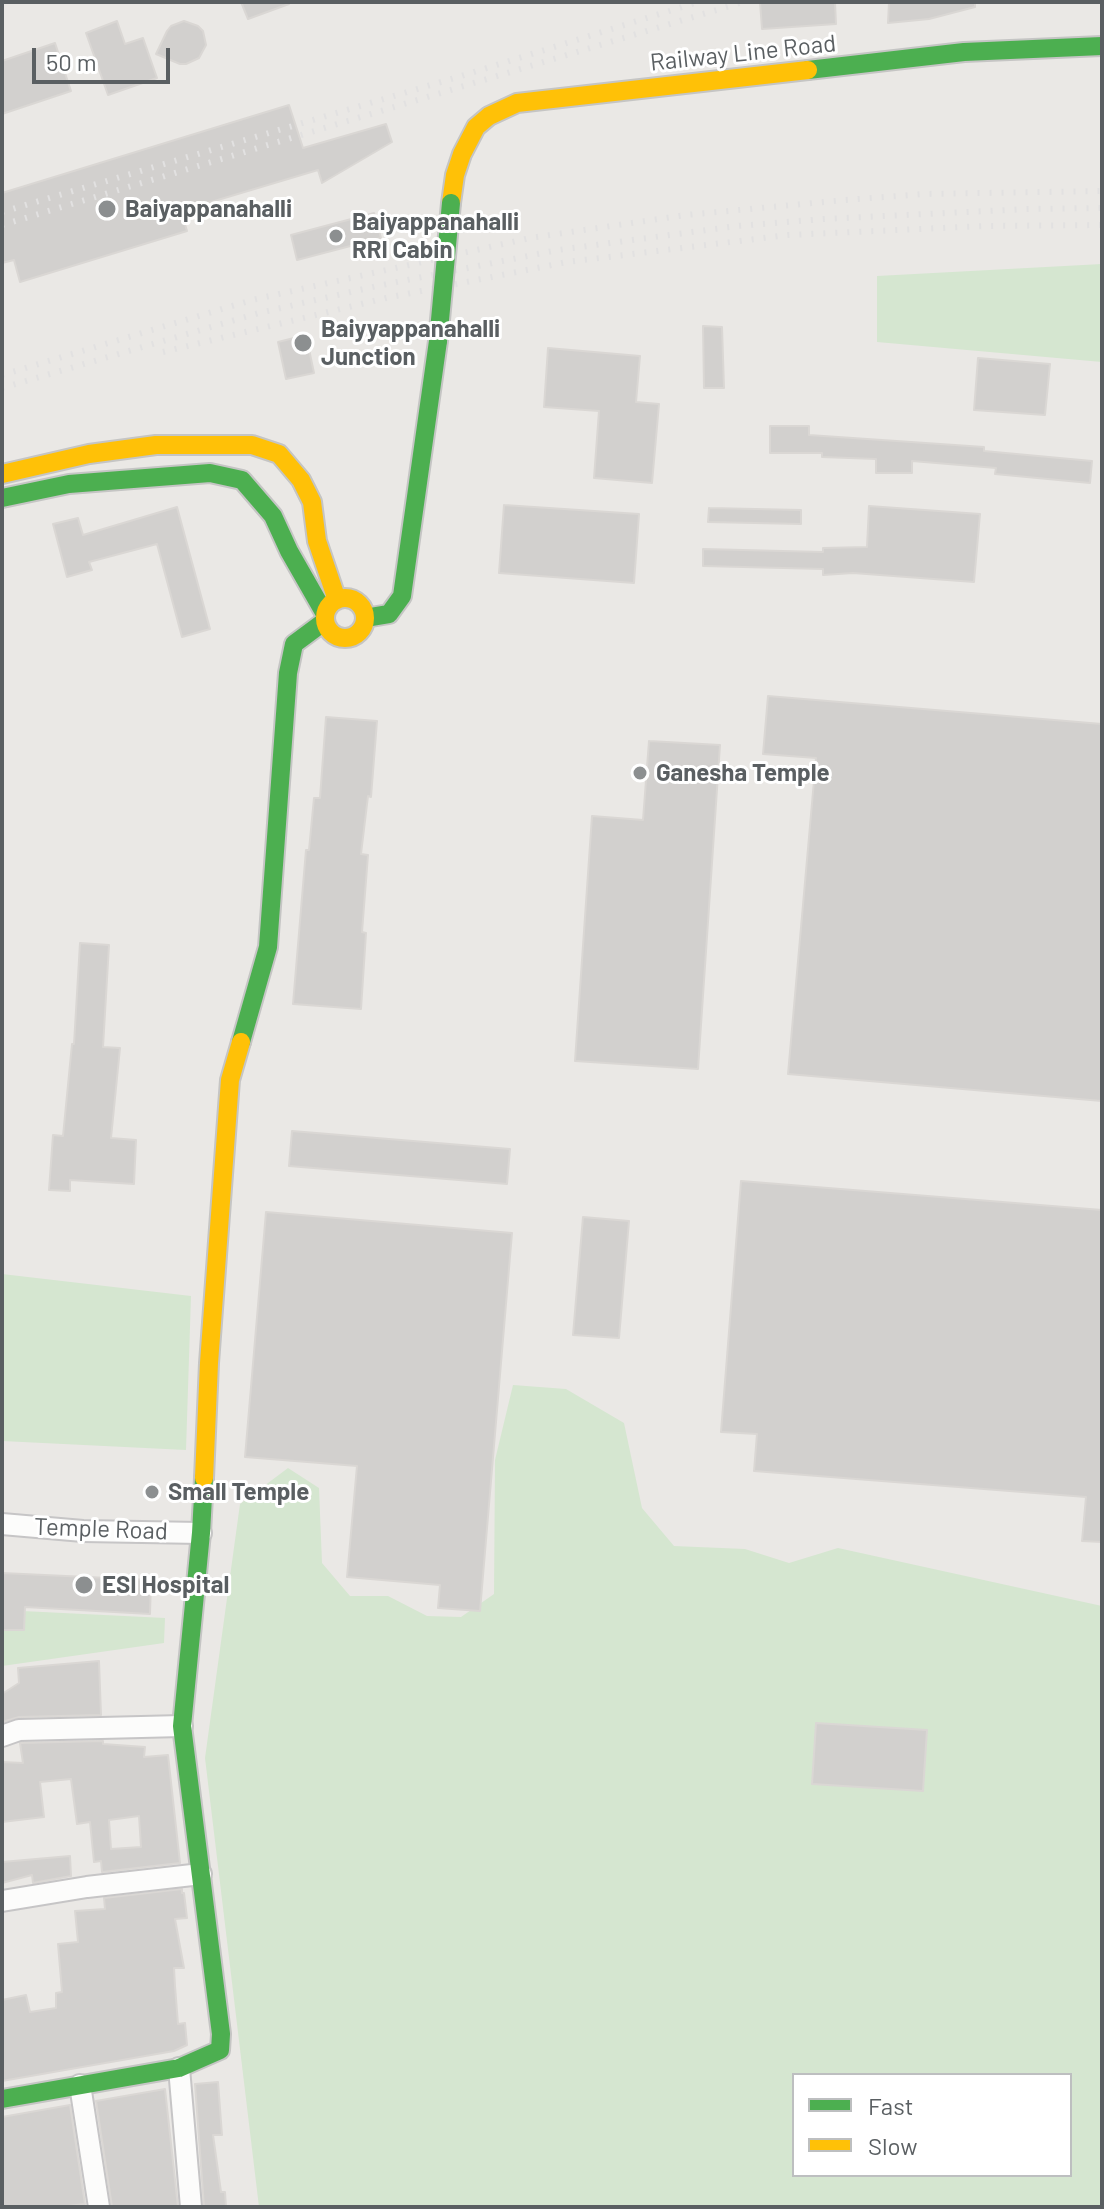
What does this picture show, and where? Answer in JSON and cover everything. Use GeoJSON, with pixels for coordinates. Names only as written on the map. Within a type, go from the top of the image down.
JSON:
{"type":"FeatureCollection","features":[{"type":"Feature","properties":{"kind":"main road"},"geometry":{"type":"LineString","coordinates":[[964,52],[1102,32]]}},
{"type":"Feature","properties":{"kind":"main road","name":"Railway Line Road"},"geometry":{"type":"LineString","coordinates":[[365,618],[389,614],[402,596],[438,341],[455,175],[476,127],[489,116],[517,103],[964,52],[1102,46]]}},
{"type":"Feature","properties":{"kind":"main road"},"geometry":{"type":"LineString","coordinates":[[2,474],[89,454],[156,445],[252,445],[279,454],[301,480],[312,502],[329,612],[336,636],[350,637],[361,630],[365,618],[356,601],[344,598],[329,612],[294,644],[288,673],[268,947],[230,1080],[209,1363],[201,1533],[182,1726],[221,2034],[220,2050],[179,2068],[2,2099]]}},
{"type":"Feature","properties":{"kind":"main road"},"geometry":{"type":"LineString","coordinates":[[2,498],[69,484],[210,473],[242,480],[273,516],[289,551],[329,612]]}},
{"type":"Feature","properties":{"kind":"street","name":"Temple Road"},"geometry":{"type":"LineString","coordinates":[[2,1524],[83,1531],[201,1533]]}},
{"type":"Feature","properties":{"kind":"street"},"geometry":{"type":"LineString","coordinates":[[2,1736],[19,1730],[182,1726]]}},
{"type":"Feature","properties":{"kind":"street"},"geometry":{"type":"LineString","coordinates":[[2,1901],[87,1887],[201,1874]]}},
{"type":"Feature","properties":{"kind":"street"},"geometry":{"type":"LineString","coordinates":[[179,2068],[191,2207]]}},
{"type":"Feature","properties":{"kind":"street"},"geometry":{"type":"LineString","coordinates":[[80,2085],[99,2207]]}},
{"type":"Feature","properties":{"kind":"green space"},"geometry":{"type":"Polygon","coordinates":[[[1102,264],[1102,362],[877,342],[877,276],[1102,264]]]}},
{"type":"Feature","properties":{"kind":"green space"},"geometry":{"type":"Polygon","coordinates":[[[2,1274],[191,1296],[186,1450],[2,1441],[2,1274]]]}},
{"type":"Feature","properties":{"kind":"green space"},"geometry":{"type":"Polygon","coordinates":[[[513,1385],[566,1389],[624,1423],[642,1508],[674,1546],[745,1549],[789,1563],[838,1548],[1102,1606],[1102,2207],[259,2207],[205,1758],[240,1504],[288,1468],[319,1488],[322,1563],[350,1596],[388,1596],[427,1616],[461,1617],[494,1594],[495,1460],[513,1385]]]}},
{"type":"Feature","properties":{"kind":"green space"},"geometry":{"type":"Polygon","coordinates":[[[2,1610],[165,1618],[164,1643],[2,1666],[2,1610]]]}},
{"type":"Feature","properties":{"kind":"building"},"geometry":{"type":"Polygon","coordinates":[[[241,2],[288,2],[289,4],[248,19],[241,2]]]}},
{"type":"Feature","properties":{"kind":"building"},"geometry":{"type":"Polygon","coordinates":[[[760,2],[835,2],[836,24],[762,29],[760,2]]]}},
{"type":"Feature","properties":{"kind":"building"},"geometry":{"type":"Polygon","coordinates":[[[889,2],[975,2],[975,7],[929,19],[888,23],[889,2]]]}},
{"type":"Feature","properties":{"kind":"building"},"geometry":{"type":"Polygon","coordinates":[[[117,21],[125,44],[143,38],[157,78],[108,95],[86,33],[117,21]]]}},
{"type":"Feature","properties":{"kind":"building"},"geometry":{"type":"Polygon","coordinates":[[[184,21],[203,31],[206,45],[199,58],[180,64],[156,54],[171,26],[184,21]]]}},
{"type":"Feature","properties":{"kind":"building"},"geometry":{"type":"Polygon","coordinates":[[[55,43],[71,91],[2,114],[2,61],[55,43]]]}},
{"type":"Feature","properties":{"kind":"building"},"geometry":{"type":"Polygon","coordinates":[[[289,105],[303,148],[386,124],[392,142],[322,183],[318,170],[181,211],[187,231],[20,282],[14,260],[2,263],[2,193],[289,105]]]}},
{"type":"Feature","properties":{"kind":"building","name":"Baiyappanahalli RRI Cabin"},"geometry":{"type":"Polygon","coordinates":[[[374,213],[381,238],[297,260],[291,235],[374,213]]]}},
{"type":"Feature","properties":{"kind":"building"},"geometry":{"type":"Polygon","coordinates":[[[703,326],[722,327],[724,388],[704,388],[703,326]]]}},
{"type":"Feature","properties":{"kind":"building"},"geometry":{"type":"Polygon","coordinates":[[[306,335],[314,373],[286,379],[278,342],[306,335]]]}},
{"type":"Feature","properties":{"kind":"building"},"geometry":{"type":"Polygon","coordinates":[[[548,348],[640,356],[636,402],[659,404],[652,483],[594,478],[599,411],[544,407],[548,348]]]}},
{"type":"Feature","properties":{"kind":"building"},"geometry":{"type":"Polygon","coordinates":[[[978,358],[1050,364],[1045,415],[974,410],[978,358]]]}},
{"type":"Feature","properties":{"kind":"building"},"geometry":{"type":"Polygon","coordinates":[[[770,426],[809,426],[809,435],[984,447],[984,451],[1092,461],[1090,483],[995,474],[996,468],[912,461],[912,473],[876,473],[876,459],[822,457],[822,453],[770,453],[770,426]]]}},
{"type":"Feature","properties":{"kind":"building"},"geometry":{"type":"Polygon","coordinates":[[[504,505],[639,514],[634,583],[499,573],[504,505]]]}},
{"type":"Feature","properties":{"kind":"building"},"geometry":{"type":"Polygon","coordinates":[[[869,506],[980,514],[974,582],[853,573],[823,575],[823,569],[703,566],[703,549],[823,552],[823,548],[867,547],[869,506]]]}},
{"type":"Feature","properties":{"kind":"building"},"geometry":{"type":"Polygon","coordinates":[[[177,507],[210,629],[182,637],[157,544],[89,562],[92,570],[67,577],[53,524],[78,518],[83,535],[177,507]]]}},
{"type":"Feature","properties":{"kind":"building"},"geometry":{"type":"Polygon","coordinates":[[[709,508],[801,510],[801,524],[708,522],[709,508]]]}},
{"type":"Feature","properties":{"kind":"building"},"geometry":{"type":"Polygon","coordinates":[[[768,696],[1102,724],[1102,1101],[788,1074],[816,758],[763,754],[768,696]]]}},
{"type":"Feature","properties":{"kind":"building"},"geometry":{"type":"Polygon","coordinates":[[[326,717],[377,721],[371,797],[368,796],[361,854],[368,855],[362,932],[366,933],[361,1009],[293,1004],[306,850],[309,850],[314,798],[320,798],[326,717]]]}},
{"type":"Feature","properties":{"kind":"building"},"geometry":{"type":"Polygon","coordinates":[[[649,741],[720,745],[698,1069],[575,1061],[592,816],[643,820],[649,741]]]}},
{"type":"Feature","properties":{"kind":"building"},"geometry":{"type":"Polygon","coordinates":[[[80,943],[109,945],[103,1047],[120,1048],[111,1138],[136,1140],[134,1184],[70,1180],[70,1191],[49,1190],[53,1135],[63,1136],[74,1044],[80,943]]]}},
{"type":"Feature","properties":{"kind":"building"},"geometry":{"type":"Polygon","coordinates":[[[292,1131],[510,1149],[507,1184],[289,1166],[292,1131]]]}},
{"type":"Feature","properties":{"kind":"building"},"geometry":{"type":"Polygon","coordinates":[[[741,1181],[1102,1210],[1102,1542],[1082,1541],[1086,1497],[754,1471],[757,1434],[721,1432],[741,1181]]]}},
{"type":"Feature","properties":{"kind":"building"},"geometry":{"type":"Polygon","coordinates":[[[266,1212],[512,1233],[480,1611],[438,1608],[440,1585],[347,1577],[357,1466],[245,1457],[266,1212]]]}},
{"type":"Feature","properties":{"kind":"building"},"geometry":{"type":"Polygon","coordinates":[[[583,1217],[629,1221],[619,1338],[573,1335],[583,1217]]]}},
{"type":"Feature","properties":{"kind":"building"},"geometry":{"type":"Polygon","coordinates":[[[2,1573],[151,1580],[150,1614],[25,1607],[24,1630],[2,1630],[2,1573]]]}},
{"type":"Feature","properties":{"kind":"building"},"geometry":{"type":"Polygon","coordinates":[[[99,1661],[101,1715],[19,1717],[2,1722],[2,1694],[19,1683],[18,1668],[99,1661]]]}},
{"type":"Feature","properties":{"kind":"building"},"geometry":{"type":"Polygon","coordinates":[[[816,1723],[927,1730],[923,1791],[812,1784],[816,1723]]]}},
{"type":"Feature","properties":{"kind":"building"},"geometry":{"type":"Polygon","coordinates":[[[103,1741],[103,1744],[145,1747],[144,1757],[168,1755],[180,1863],[102,1872],[101,1861],[94,1862],[90,1822],[77,1824],[71,1779],[40,1782],[44,1817],[2,1822],[2,1762],[23,1763],[20,1743],[103,1741]],[[139,1816],[109,1820],[111,1849],[141,1847],[139,1816]]]}},
{"type":"Feature","properties":{"kind":"building"},"geometry":{"type":"Polygon","coordinates":[[[70,1856],[71,1876],[33,1883],[32,1875],[2,1883],[2,1862],[70,1856]]]}},
{"type":"Feature","properties":{"kind":"building"},"geometry":{"type":"Polygon","coordinates":[[[182,1889],[187,1918],[175,1919],[184,1968],[174,1968],[178,2024],[185,2023],[187,2045],[174,2051],[2,2081],[2,2000],[26,1995],[30,2012],[56,2008],[56,1993],[62,1992],[58,1944],[78,1942],[75,1911],[105,1909],[104,1898],[182,1889]]]}},
{"type":"Feature","properties":{"kind":"building"},"geometry":{"type":"Polygon","coordinates":[[[218,2082],[222,2135],[213,2135],[226,2207],[204,2207],[195,2084],[218,2082]]]}},
{"type":"Feature","properties":{"kind":"building"},"geometry":{"type":"Polygon","coordinates":[[[165,2089],[178,2207],[112,2207],[96,2101],[165,2089]]]}},
{"type":"Feature","properties":{"kind":"building"},"geometry":{"type":"Polygon","coordinates":[[[70,2105],[85,2204],[2,2207],[2,2117],[70,2105]]]}},
{"type":"Feature","properties":{"kind":"railway"},"geometry":{"type":"LineString","coordinates":[[2,212],[458,77],[698,2]]}},
{"type":"Feature","properties":{"kind":"railway"},"geometry":{"type":"LineString","coordinates":[[2,225],[743,2]]}},
{"type":"Feature","properties":{"kind":"railway"},"geometry":{"type":"LineString","coordinates":[[2,375],[252,300],[530,238],[686,215],[845,200],[924,194],[1102,191]]}},
{"type":"Feature","properties":{"kind":"railway"},"geometry":{"type":"LineString","coordinates":[[2,388],[259,313],[558,250],[737,226],[824,219],[1102,208]]}},
{"type":"Feature","properties":{"kind":"railway"},"geometry":{"type":"LineString","coordinates":[[163,352],[386,298],[567,262],[788,235],[985,226],[1102,225]]}},
{"type":"Feature","properties":{"kind":"traffic: fast"},"geometry":{"type":"LineString","coordinates":[[808,70],[964,52],[1102,46]]}},
{"type":"Feature","properties":{"kind":"traffic: fast"},"geometry":{"type":"LineString","coordinates":[[438,341],[451,203]]}},
{"type":"Feature","properties":{"kind":"traffic: fast"},"geometry":{"type":"LineString","coordinates":[[365,618],[389,614],[402,596],[438,341]]}},
{"type":"Feature","properties":{"kind":"traffic: fast"},"geometry":{"type":"LineString","coordinates":[[2,498],[69,484],[210,473],[242,480],[273,516],[325,614]]}},
{"type":"Feature","properties":{"kind":"traffic: fast"},"geometry":{"type":"LineString","coordinates":[[241,1042],[268,947],[288,673],[294,644],[325,621]]}},
{"type":"Feature","properties":{"kind":"traffic: fast"},"geometry":{"type":"LineString","coordinates":[[2,2099],[179,2068],[220,2050],[221,2034],[182,1726],[204,1478]]}},
{"type":"Feature","properties":{"kind":"traffic: slow"},"geometry":{"type":"LineString","coordinates":[[451,203],[455,175],[476,127],[489,116],[517,103],[808,70]]}},
{"type":"Feature","properties":{"kind":"traffic: slow"},"geometry":{"type":"LineString","coordinates":[[2,474],[89,454],[156,445],[252,445],[279,454],[301,480],[312,502],[317,541],[337,600]]}},
{"type":"Feature","properties":{"kind":"traffic: slow"},"geometry":{"type":"LineString","coordinates":[[345,598],[359,604],[365,618],[359,632],[345,638],[331,632],[325,618],[331,604],[345,598]]}},
{"type":"Feature","properties":{"kind":"traffic: slow"},"geometry":{"type":"LineString","coordinates":[[204,1478],[209,1363],[230,1080],[241,1042]]}},
{"type":"Feature","properties":{"kind":"place","name":"Baiyappanahalli"},"geometry":{"type":"Point","coordinates":[107,209]}},
{"type":"Feature","properties":{"kind":"place","name":"Baiyappanahalli RRI Cabin"},"geometry":{"type":"Point","coordinates":[336,236]}},
{"type":"Feature","properties":{"kind":"place","name":"Baiyyappanahalli Junction"},"geometry":{"type":"Point","coordinates":[303,343]}},
{"type":"Feature","properties":{"kind":"place","name":"Ganesha Temple"},"geometry":{"type":"Point","coordinates":[640,773]}},
{"type":"Feature","properties":{"kind":"place","name":"Small Temple"},"geometry":{"type":"Point","coordinates":[152,1492]}},
{"type":"Feature","properties":{"kind":"place","name":"ESI Hospital"},"geometry":{"type":"Point","coordinates":[84,1585]}}]}
